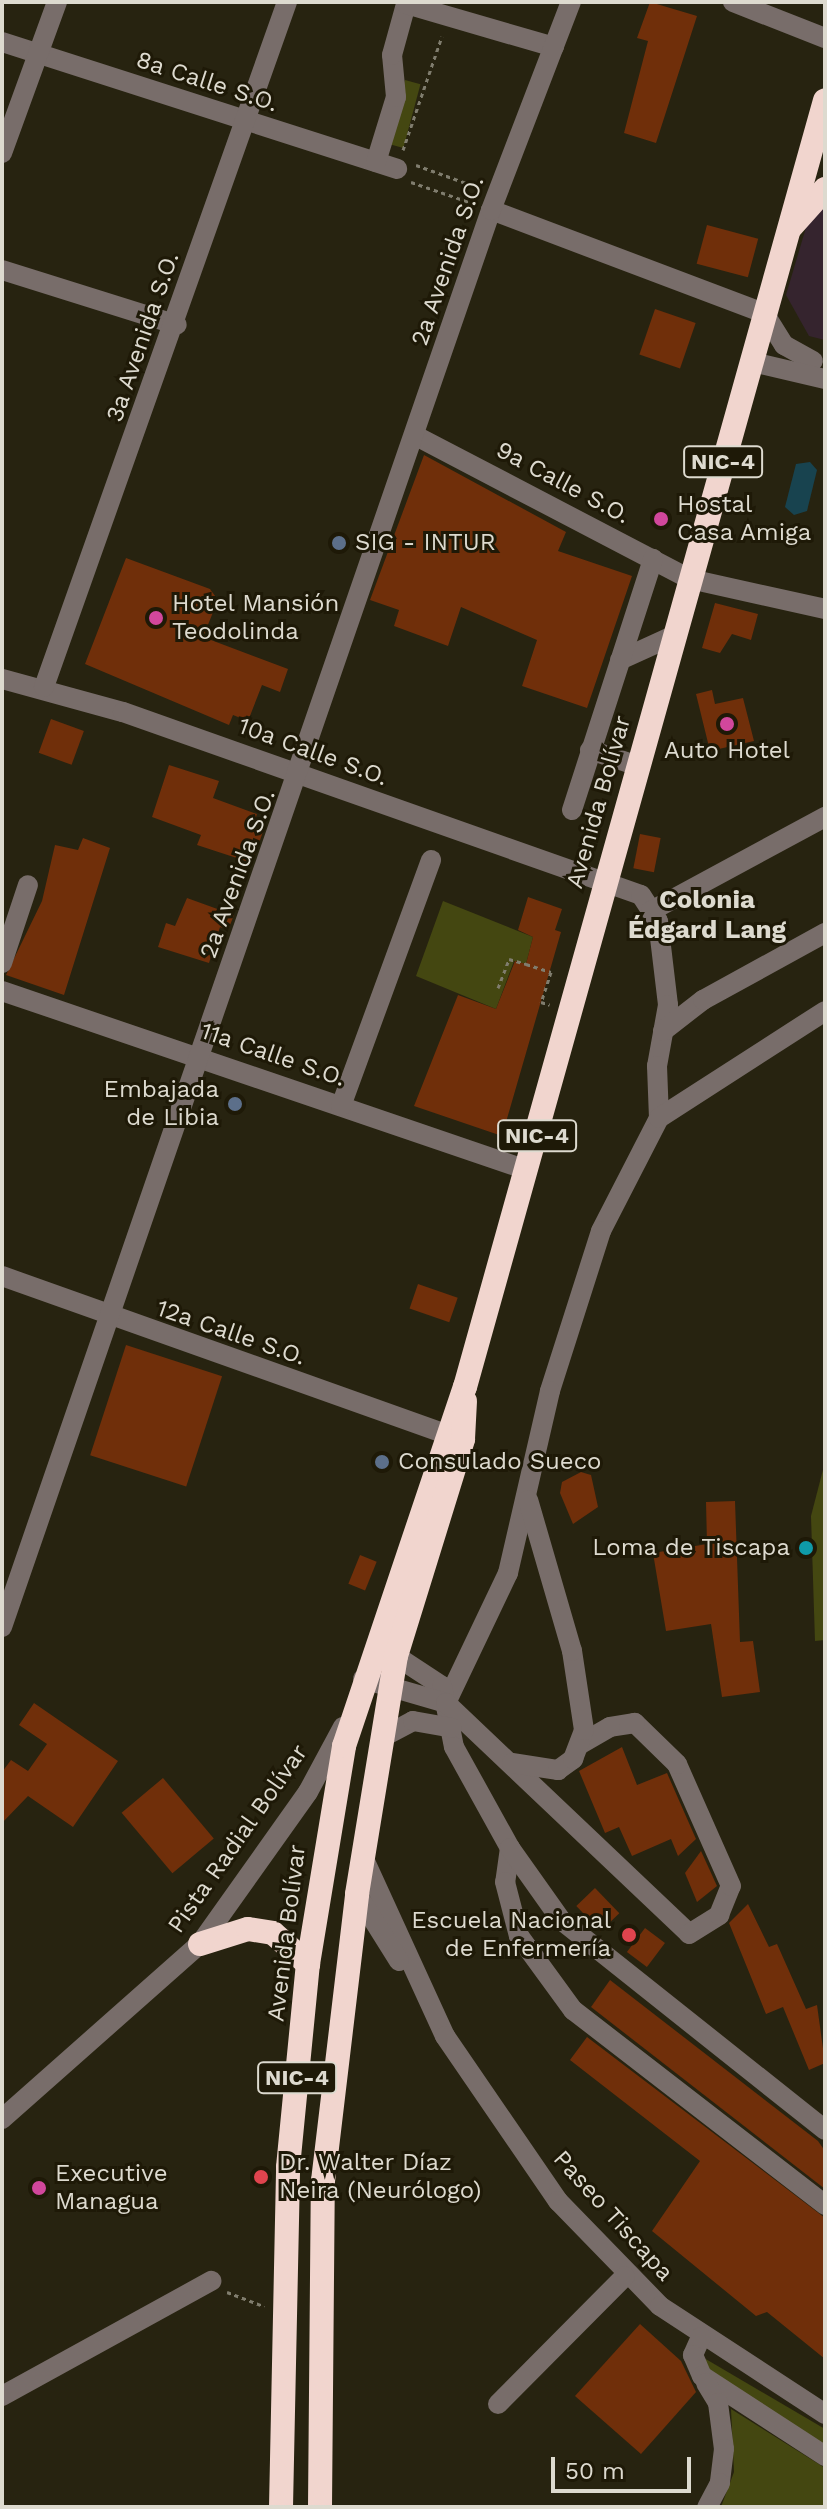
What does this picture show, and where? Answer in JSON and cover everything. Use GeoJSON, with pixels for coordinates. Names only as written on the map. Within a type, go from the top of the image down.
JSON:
{"type":"FeatureCollection","features":[{"type":"Feature","properties":{"kind":"highway","name":"Avenida Bolívar"},"geometry":{"type":"LineString","coordinates":[[281,2495],[283,2309],[308,1964],[359,1690],[445,1434],[465,1387],[825,100]]}},
{"type":"Feature","properties":{"kind":"highway","name":"Avenida Bolívar"},"geometry":{"type":"LineString","coordinates":[[787,232],[825,189]]}},
{"type":"Feature","properties":{"kind":"highway","name":"Avenida Bolívar"},"geometry":{"type":"LineString","coordinates":[[323,2500],[323,2181],[357,1894],[396,1656],[463,1439],[465,1387]]}},
{"type":"Feature","properties":{"kind":"highway"},"geometry":{"type":"LineString","coordinates":[[445,1434],[454,1444],[445,1499]]}},
{"type":"Feature","properties":{"kind":"highway"},"geometry":{"type":"LineString","coordinates":[[200,1944],[248,1929],[273,1933],[308,1964]]}},
{"type":"Feature","properties":{"kind":"highway"},"geometry":{"type":"LineString","coordinates":[[269,2507],[281,2495]]}},
{"type":"Feature","properties":{"kind":"street"},"geometry":{"type":"LineString","coordinates":[[2,153],[57,2]]}},
{"type":"Feature","properties":{"kind":"street","name":"3a Avenida S.O."},"geometry":{"type":"LineString","coordinates":[[44,687],[177,325],[287,2]]}},
{"type":"Feature","properties":{"kind":"street","name":"2a Avenida S.O."},"geometry":{"type":"LineString","coordinates":[[2,1627],[10,1576],[111,1320],[301,774],[491,210],[571,2]]}},
{"type":"Feature","properties":{"kind":"street"},"geometry":{"type":"LineString","coordinates":[[376,162],[396,97],[395,23],[406,4],[424,3],[554,47]]}},
{"type":"Feature","properties":{"kind":"street"},"geometry":{"type":"LineString","coordinates":[[737,3],[825,38]]}},
{"type":"Feature","properties":{"kind":"street","name":"8a Calle S.O."},"geometry":{"type":"LineString","coordinates":[[2,42],[397,169]]}},
{"type":"Feature","properties":{"kind":"street"},"geometry":{"type":"LineString","coordinates":[[491,210],[764,313],[784,345],[819,362]]}},
{"type":"Feature","properties":{"kind":"street"},"geometry":{"type":"LineString","coordinates":[[2,270],[177,325]]}},
{"type":"Feature","properties":{"kind":"street"},"geometry":{"type":"LineString","coordinates":[[754,354],[819,362]]}},
{"type":"Feature","properties":{"kind":"street"},"geometry":{"type":"LineString","coordinates":[[754,354],[825,379]]}},
{"type":"Feature","properties":{"kind":"street","name":"9a Calle S.O."},"geometry":{"type":"LineString","coordinates":[[416,436],[690,579],[825,609]]}},
{"type":"Feature","properties":{"kind":"street"},"geometry":{"type":"LineString","coordinates":[[572,810],[653,559]]}},
{"type":"Feature","properties":{"kind":"street"},"geometry":{"type":"LineString","coordinates":[[620,660],[675,635]]}},
{"type":"Feature","properties":{"kind":"street","name":"10a Calle S.O."},"geometry":{"type":"LineString","coordinates":[[2,679],[44,687],[641,895],[651,911]]}},
{"type":"Feature","properties":{"kind":"street"},"geometry":{"type":"LineString","coordinates":[[590,750],[638,766]]}},
{"type":"Feature","properties":{"kind":"street"},"geometry":{"type":"LineString","coordinates":[[446,1703],[508,1573],[550,1391],[601,1231],[659,1118],[663,1031],[668,1005],[651,911],[825,817]]}},
{"type":"Feature","properties":{"kind":"street"},"geometry":{"type":"LineString","coordinates":[[341,1106],[431,860]]}},
{"type":"Feature","properties":{"kind":"street"},"geometry":{"type":"LineString","coordinates":[[2,963],[28,885]]}},
{"type":"Feature","properties":{"kind":"street"},"geometry":{"type":"LineString","coordinates":[[663,1031],[703,1000],[825,933]]}},
{"type":"Feature","properties":{"kind":"street","name":"11a Calle S.O."},"geometry":{"type":"LineString","coordinates":[[2,991],[527,1170]]}},
{"type":"Feature","properties":{"kind":"street"},"geometry":{"type":"LineString","coordinates":[[659,1118],[825,1011]]}},
{"type":"Feature","properties":{"kind":"street","name":"12a Calle S.O."},"geometry":{"type":"LineString","coordinates":[[2,1276],[111,1320],[445,1434]]}},
{"type":"Feature","properties":{"kind":"street"},"geometry":{"type":"LineString","coordinates":[[527,1497],[572,1651],[581,1744]]}},
{"type":"Feature","properties":{"kind":"street"},"geometry":{"type":"LineString","coordinates":[[396,1656],[429,1672],[446,1703],[451,1728],[470,1779],[510,1848],[561,1920],[825,2130]]}},
{"type":"Feature","properties":{"kind":"street"},"geometry":{"type":"LineString","coordinates":[[359,1690],[390,1690],[446,1703],[689,1934],[719,1915],[731,1886],[677,1764],[635,1723],[610,1727],[581,1744],[558,1770],[508,1761]]}},
{"type":"Feature","properties":{"kind":"street","name":"Pista Radial Bolívar"},"geometry":{"type":"LineString","coordinates":[[2,2119],[200,1944],[308,1792],[359,1690]]}},
{"type":"Feature","properties":{"kind":"street"},"geometry":{"type":"LineString","coordinates":[[381,1738],[413,1721],[451,1728]]}},
{"type":"Feature","properties":{"kind":"street"},"geometry":{"type":"LineString","coordinates":[[510,1848],[505,1882],[519,1936],[573,2010],[825,2205]]}},
{"type":"Feature","properties":{"kind":"street","name":"Paseo Tiscapa"},"geometry":{"type":"LineString","coordinates":[[363,1857],[445,2036]]}},
{"type":"Feature","properties":{"kind":"street","name":"Paseo Tiscapa"},"geometry":{"type":"LineString","coordinates":[[357,1894],[511,2138],[625,2276],[701,2337],[825,2414]]}},
{"type":"Feature","properties":{"kind":"street"},"geometry":{"type":"LineString","coordinates":[[498,2404],[625,2276]]}},
{"type":"Feature","properties":{"kind":"street"},"geometry":{"type":"LineString","coordinates":[[2,2396],[211,2281]]}},
{"type":"Feature","properties":{"kind":"street"},"geometry":{"type":"LineString","coordinates":[[701,2337],[693,2355],[718,2403],[724,2449],[720,2483],[707,2507]]}},
{"type":"Feature","properties":{"kind":"street"},"geometry":{"type":"LineString","coordinates":[[702,2376],[825,2456]]}},
{"type":"Feature","properties":{"kind":"path"},"geometry":{"type":"LineString","coordinates":[[397,169],[449,12]]}},
{"type":"Feature","properties":{"kind":"path"},"geometry":{"type":"LineString","coordinates":[[397,169],[416,165],[478,185],[491,210]]}},
{"type":"Feature","properties":{"kind":"path"},"geometry":{"type":"LineString","coordinates":[[397,169],[407,181],[491,210]]}},
{"type":"Feature","properties":{"kind":"path"},"geometry":{"type":"LineString","coordinates":[[498,988],[509,959],[551,972],[541,1002],[550,1005]]}},
{"type":"Feature","properties":{"kind":"path"},"geometry":{"type":"LineString","coordinates":[[211,2281],[239,2302],[283,2309]]}},
{"type":"Feature","properties":{"kind":"shaded area"},"geometry":{"type":"Polygon","coordinates":[[[405,80],[420,84],[403,148],[388,144],[405,80]]]}},
{"type":"Feature","properties":{"kind":"shaded area"},"geometry":{"type":"Polygon","coordinates":[[[825,200],[825,340],[809,336],[786,295],[810,214],[825,200]]]}},
{"type":"Feature","properties":{"kind":"shaded area"},"geometry":{"type":"Polygon","coordinates":[[[443,901],[533,937],[526,964],[514,961],[496,1009],[416,976],[443,901]]]}},
{"type":"Feature","properties":{"kind":"shaded area"},"geometry":{"type":"Polygon","coordinates":[[[825,1462],[825,1640],[815,1641],[811,1516],[825,1462]]]}},
{"type":"Feature","properties":{"kind":"shaded area"},"geometry":{"type":"Polygon","coordinates":[[[704,2358],[825,2429],[825,2446],[707,2369],[704,2358]]]}},
{"type":"Feature","properties":{"kind":"shaded area"},"geometry":{"type":"Polygon","coordinates":[[[731,2409],[825,2468],[825,2507],[721,2507],[734,2472],[731,2409]]]}},
{"type":"Feature","properties":{"kind":"water"},"geometry":{"type":"Polygon","coordinates":[[[810,462],[817,470],[807,511],[794,515],[785,507],[796,464],[810,462]]]}},
{"type":"Feature","properties":{"kind":"building"},"geometry":{"type":"Polygon","coordinates":[[[650,2],[697,16],[656,143],[624,133],[648,41],[637,38],[650,2]]]}},
{"type":"Feature","properties":{"kind":"building"},"geometry":{"type":"Polygon","coordinates":[[[707,225],[758,239],[748,277],[697,264],[707,225]]]}},
{"type":"Feature","properties":{"kind":"building"},"geometry":{"type":"Polygon","coordinates":[[[655,309],[696,323],[680,368],[639,354],[655,309]]]}},
{"type":"Feature","properties":{"kind":"building"},"geometry":{"type":"Polygon","coordinates":[[[424,455],[566,532],[558,551],[632,576],[587,708],[522,686],[537,640],[461,607],[448,646],[394,626],[399,610],[370,600],[424,455]]]}},
{"type":"Feature","properties":{"kind":"building","name":"Hotel Mansión Teodolinda"},"geometry":{"type":"Polygon","coordinates":[[[126,558],[210,589],[218,600],[203,637],[288,669],[280,692],[262,685],[248,721],[233,715],[229,725],[85,664],[126,558]]]}},
{"type":"Feature","properties":{"kind":"building"},"geometry":{"type":"Polygon","coordinates":[[[715,603],[758,614],[751,640],[732,634],[720,653],[702,648],[715,603]]]}},
{"type":"Feature","properties":{"kind":"building","name":"Auto Hotel"},"geometry":{"type":"Polygon","coordinates":[[[712,690],[715,704],[743,698],[754,741],[710,751],[696,694],[712,690]]]}},
{"type":"Feature","properties":{"kind":"building"},"geometry":{"type":"Polygon","coordinates":[[[51,719],[84,731],[72,765],[39,753],[51,719]]]}},
{"type":"Feature","properties":{"kind":"building"},"geometry":{"type":"Polygon","coordinates":[[[169,765],[219,781],[213,798],[257,814],[254,823],[265,826],[252,863],[197,845],[201,835],[152,817],[169,765]]]}},
{"type":"Feature","properties":{"kind":"building"},"geometry":{"type":"Polygon","coordinates":[[[640,834],[661,838],[654,872],[633,868],[640,834]]]}},
{"type":"Feature","properties":{"kind":"building"},"geometry":{"type":"Polygon","coordinates":[[[83,838],[110,848],[64,995],[6,975],[42,901],[55,845],[78,850],[83,838]]]}},
{"type":"Feature","properties":{"kind":"building"},"geometry":{"type":"Polygon","coordinates":[[[528,897],[562,909],[555,930],[561,932],[502,1136],[414,1106],[458,995],[496,1009],[515,961],[526,964],[533,937],[518,930],[528,897]]]}},
{"type":"Feature","properties":{"kind":"building"},"geometry":{"type":"Polygon","coordinates":[[[187,898],[234,915],[228,930],[220,927],[209,963],[158,947],[166,923],[175,926],[187,898]]]}},
{"type":"Feature","properties":{"kind":"building"},"geometry":{"type":"Polygon","coordinates":[[[418,1284],[458,1298],[449,1322],[410,1309],[418,1284]]]}},
{"type":"Feature","properties":{"kind":"building"},"geometry":{"type":"Polygon","coordinates":[[[126,1345],[222,1376],[186,1487],[90,1455],[126,1345]]]}},
{"type":"Feature","properties":{"kind":"building"},"geometry":{"type":"Polygon","coordinates":[[[581,1472],[591,1475],[598,1507],[573,1524],[560,1493],[562,1482],[581,1472]]]}},
{"type":"Feature","properties":{"kind":"building"},"geometry":{"type":"Polygon","coordinates":[[[735,1501],[740,1642],[753,1641],[760,1692],[722,1697],[711,1624],[666,1631],[653,1553],[707,1544],[706,1502],[735,1501]]]}},
{"type":"Feature","properties":{"kind":"building"},"geometry":{"type":"Polygon","coordinates":[[[360,1555],[377,1562],[365,1590],[348,1584],[360,1555]]]}},
{"type":"Feature","properties":{"kind":"building"},"geometry":{"type":"Polygon","coordinates":[[[34,1703],[118,1761],[73,1827],[28,1796],[2,1823],[2,1772],[11,1760],[28,1771],[47,1744],[19,1725],[34,1703]]]}},
{"type":"Feature","properties":{"kind":"building"},"geometry":{"type":"Polygon","coordinates":[[[622,1747],[637,1785],[667,1773],[696,1839],[678,1856],[671,1839],[632,1856],[619,1827],[605,1833],[579,1771],[622,1747]]]}},
{"type":"Feature","properties":{"kind":"building"},"geometry":{"type":"Polygon","coordinates":[[[163,1778],[214,1839],[172,1873],[122,1813],[163,1778]]]}},
{"type":"Feature","properties":{"kind":"building"},"geometry":{"type":"Polygon","coordinates":[[[701,1851],[717,1886],[697,1902],[685,1873],[701,1851]]]}},
{"type":"Feature","properties":{"kind":"building"},"geometry":{"type":"Polygon","coordinates":[[[595,1888],[619,1913],[601,1931],[576,1906],[595,1888]]]}},
{"type":"Feature","properties":{"kind":"building"},"geometry":{"type":"Polygon","coordinates":[[[748,1904],[769,1947],[777,1944],[806,2009],[817,2005],[825,2063],[809,2070],[783,2007],[766,2014],[729,1923],[748,1904]]]}},
{"type":"Feature","properties":{"kind":"building"},"geometry":{"type":"Polygon","coordinates":[[[645,1928],[665,1943],[647,1967],[627,1952],[645,1928]]]}},
{"type":"Feature","properties":{"kind":"building"},"geometry":{"type":"Polygon","coordinates":[[[610,1980],[818,2141],[825,2151],[825,2189],[591,2007],[610,1980]]]}},
{"type":"Feature","properties":{"kind":"building"},"geometry":{"type":"Polygon","coordinates":[[[587,2037],[825,2218],[825,2359],[767,2312],[756,2316],[652,2231],[700,2161],[570,2060],[587,2037]]]}},
{"type":"Feature","properties":{"kind":"building"},"geometry":{"type":"Polygon","coordinates":[[[640,2324],[681,2361],[696,2392],[641,2454],[575,2396],[640,2324]]]}},
{"type":"Feature","properties":{"kind":"place","name":"Hostal Casa Amiga"},"geometry":{"type":"Point","coordinates":[661,519]}},
{"type":"Feature","properties":{"kind":"place","name":"SIG - INTUR"},"geometry":{"type":"Point","coordinates":[339,543]}},
{"type":"Feature","properties":{"kind":"place","name":"Hotel Mansión Teodolinda"},"geometry":{"type":"Point","coordinates":[156,618]}},
{"type":"Feature","properties":{"kind":"place","name":"Auto Hotel"},"geometry":{"type":"Point","coordinates":[727,724]}},
{"type":"Feature","properties":{"kind":"place","name":"Embajada de Libia"},"geometry":{"type":"Point","coordinates":[235,1104]}},
{"type":"Feature","properties":{"kind":"place","name":"Consulado Sueco"},"geometry":{"type":"Point","coordinates":[382,1462]}},
{"type":"Feature","properties":{"kind":"place","name":"Loma de Tiscapa"},"geometry":{"type":"Point","coordinates":[806,1548]}},
{"type":"Feature","properties":{"kind":"place","name":"Escuela Nacional de Enfermería"},"geometry":{"type":"Point","coordinates":[629,1935]}},
{"type":"Feature","properties":{"kind":"place","name":"Dr. Walter Díaz Neira (Neurólogo)"},"geometry":{"type":"Point","coordinates":[261,2177]}},
{"type":"Feature","properties":{"kind":"place","name":"Executive Managua"},"geometry":{"type":"Point","coordinates":[39,2188]}},
{"type":"Feature","properties":{"kind":"district","name":"Colonia Édgard Lang"},"geometry":{"type":"Point","coordinates":[707,915]}}]}
